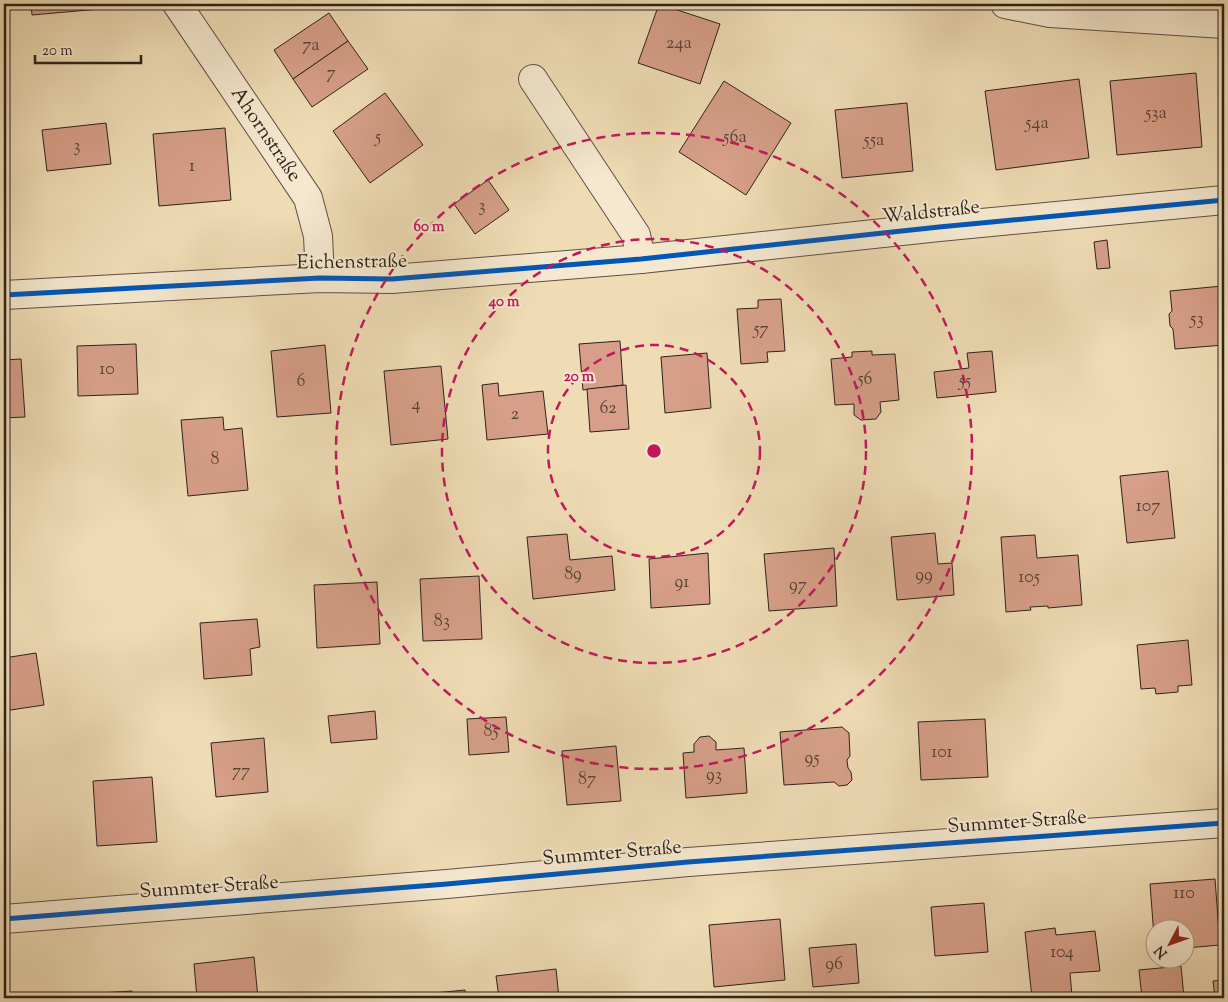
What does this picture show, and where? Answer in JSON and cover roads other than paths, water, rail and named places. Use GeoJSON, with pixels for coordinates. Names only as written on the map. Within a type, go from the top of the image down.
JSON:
{"type":"FeatureCollection","features":[{"type":"Feature","properties":{"kind":"street","name":"Ahornstraße"},"geometry":{"type":"LineString","coordinates":[[177,4],[308,198],[318,236],[320,278]]}},
{"type":"Feature","properties":{"kind":"street"},"geometry":{"type":"LineString","coordinates":[[1005,4],[1050,13],[1224,24]]}},
{"type":"Feature","properties":{"kind":"street"},"geometry":{"type":"LineString","coordinates":[[533,79],[636,234],[642,259]]}},
{"type":"Feature","properties":{"kind":"street","name":"Waldstraße"},"geometry":{"type":"LineString","coordinates":[[642,259],[939,227],[1224,200]]}},
{"type":"Feature","properties":{"kind":"street","name":"Eichenstraße"},"geometry":{"type":"LineString","coordinates":[[4,295],[320,278],[392,279],[642,259]]}},
{"type":"Feature","properties":{"kind":"street","name":"Summter Straße"},"geometry":{"type":"LineString","coordinates":[[4,919],[448,884],[688,862],[1224,822]]}}]}
